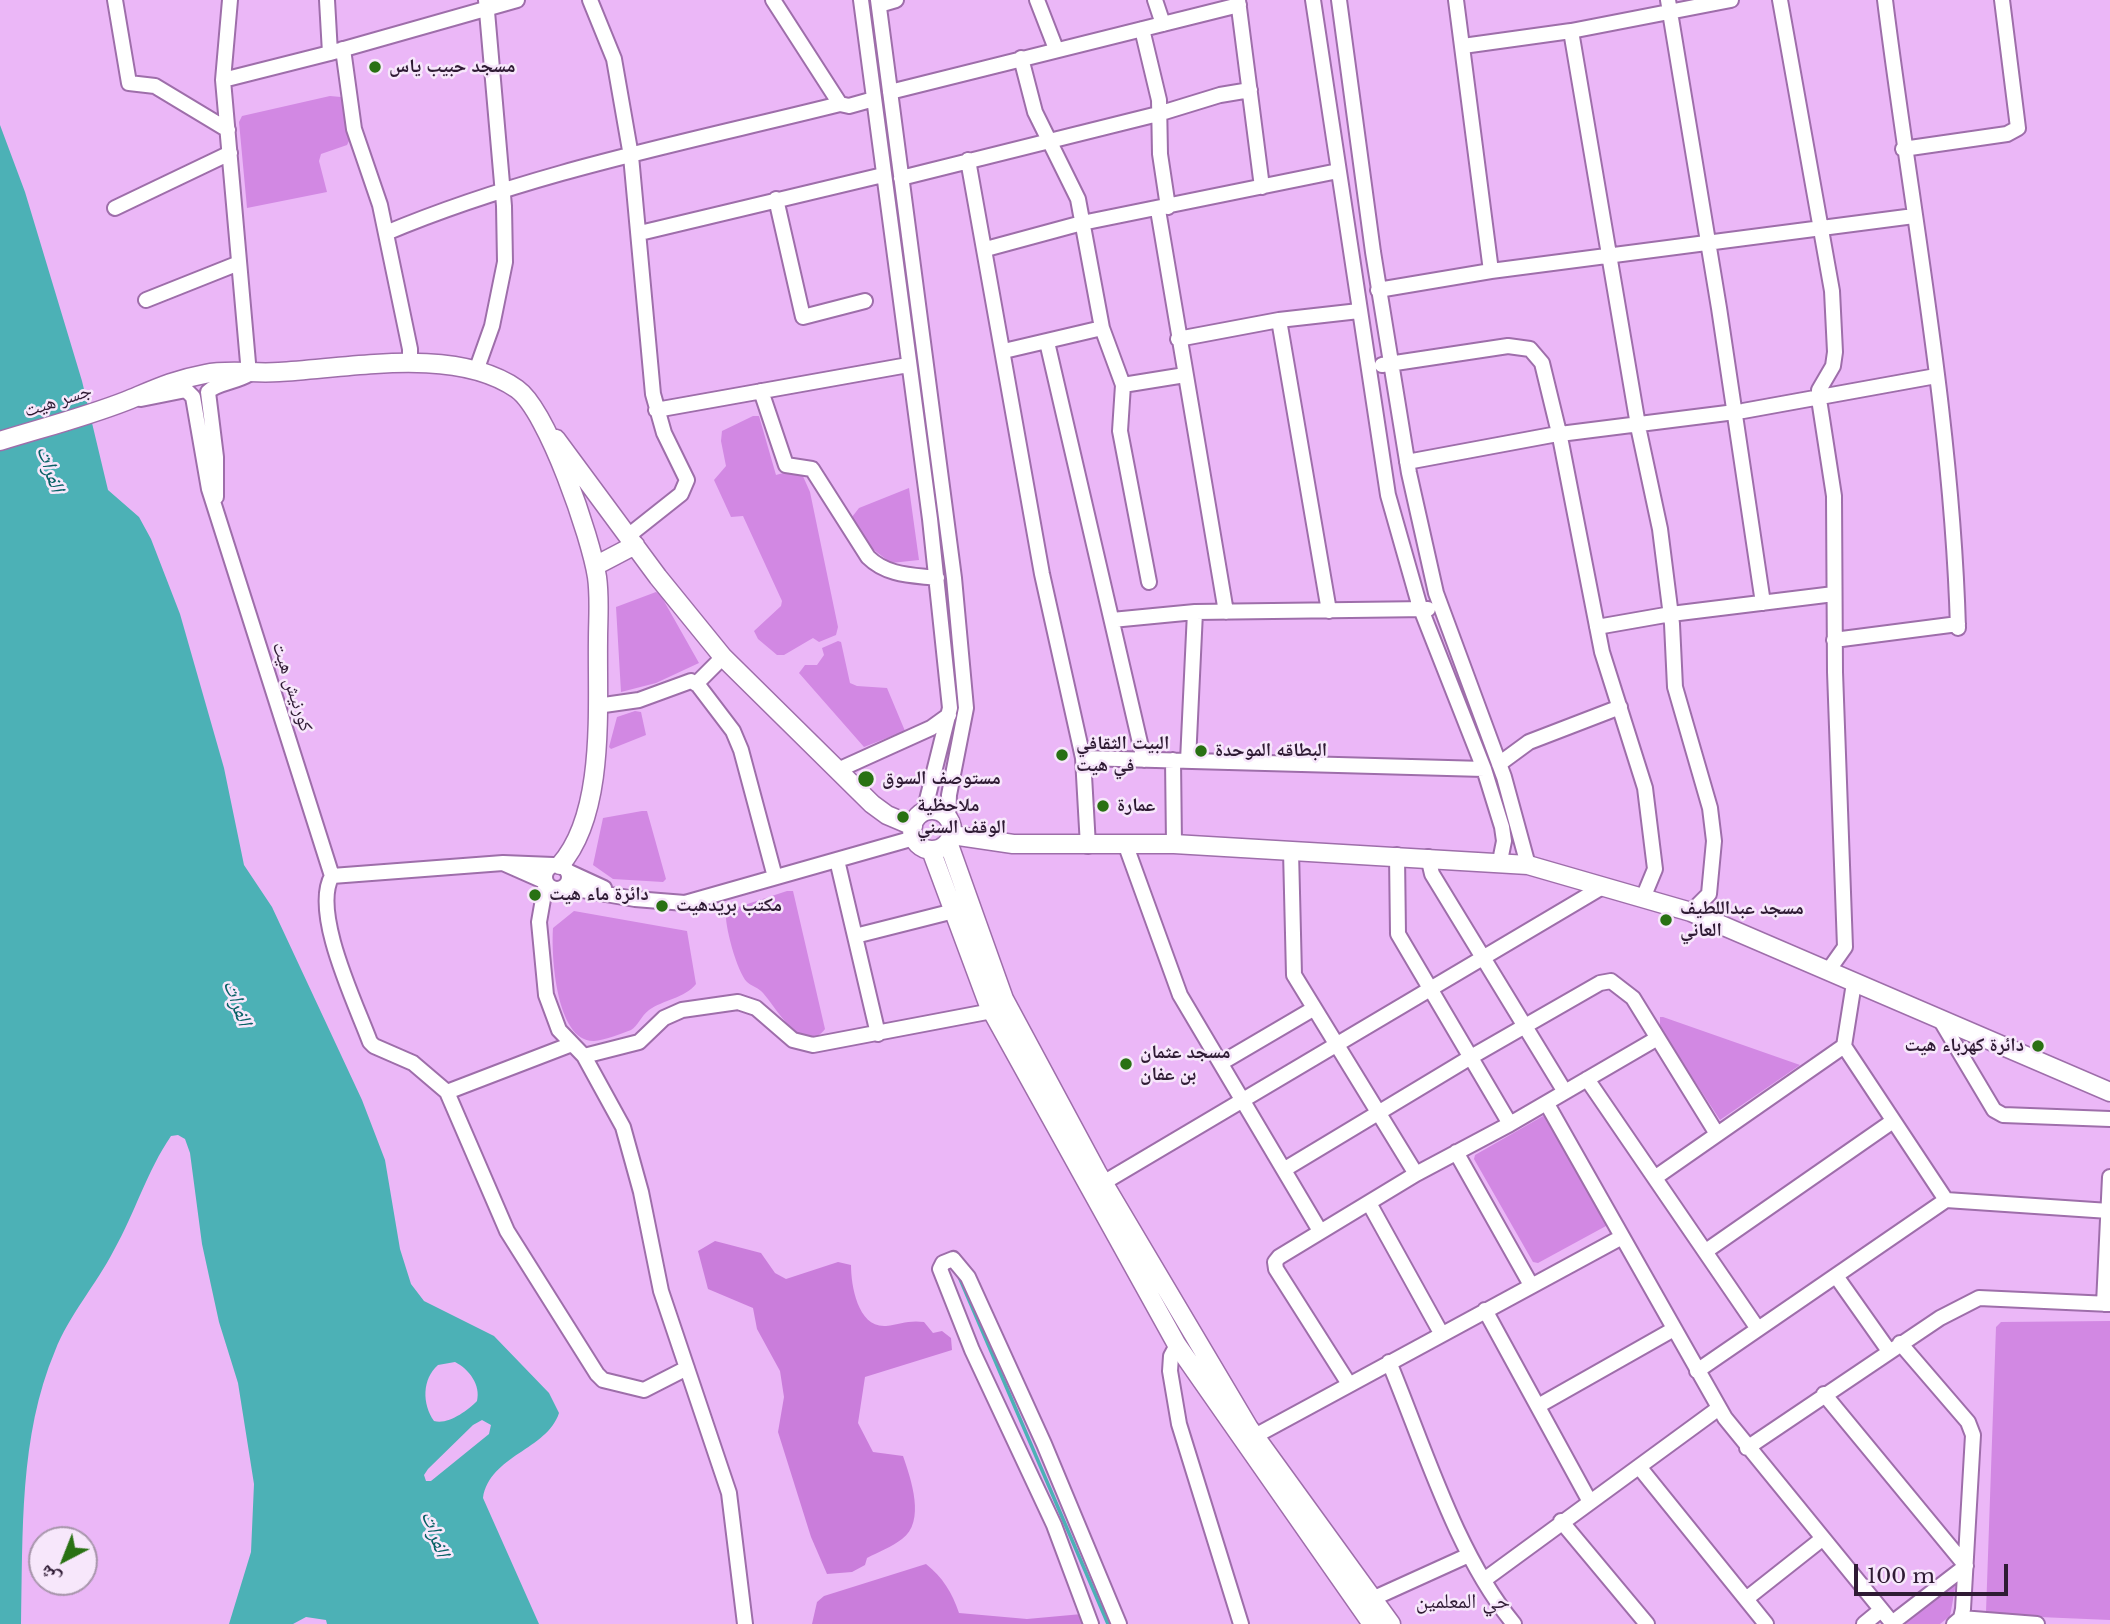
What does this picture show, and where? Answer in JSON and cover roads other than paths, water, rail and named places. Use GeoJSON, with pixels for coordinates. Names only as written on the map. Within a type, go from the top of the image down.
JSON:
{"type":"FeatureCollection","features":[{"type":"Feature","properties":{"kind":"main road","name":"جسر هيت"},"geometry":{"type":"LineString","coordinates":[[0,442],[128,400],[155,386],[205,374],[249,374],[410,364],[476,371],[504,381],[520,391],[538,417]]}},
{"type":"Feature","properties":{"kind":"main road"},"geometry":{"type":"LineString","coordinates":[[538,417],[723,657],[880,810],[917,825]]}},
{"type":"Feature","properties":{"kind":"main road"},"geometry":{"type":"LineString","coordinates":[[538,417],[579,510],[595,566],[598,599],[597,706],[585,821],[573,849],[560,867]]}},
{"type":"Feature","properties":{"kind":"main road"},"geometry":{"type":"LineString","coordinates":[[579,510],[603,499]]}},
{"type":"Feature","properties":{"kind":"main road"},"geometry":{"type":"LineString","coordinates":[[595,566],[631,540]]}},
{"type":"Feature","properties":{"kind":"main road"},"geometry":{"type":"LineString","coordinates":[[917,825],[937,811],[949,831],[1004,999],[1103,1183],[1160,1297],[1177,1345],[1372,1624]]}},
{"type":"Feature","properties":{"kind":"main road"},"geometry":{"type":"LineString","coordinates":[[917,825],[921,846],[931,850],[992,1011],[1160,1297],[1255,1436],[1391,1624]]}},
{"type":"Feature","properties":{"kind":"main road"},"geometry":{"type":"LineString","coordinates":[[949,831],[1013,844],[1174,844],[1397,855],[1528,865],[1691,912],[2109,1093]]}},
{"type":"Feature","properties":{"kind":"main road"},"geometry":{"type":"LineString","coordinates":[[931,850],[949,831]]}},
{"type":"Feature","properties":{"kind":"street"},"geometry":{"type":"LineString","coordinates":[[115,0],[129,83],[155,86],[228,130]]}},
{"type":"Feature","properties":{"kind":"street"},"geometry":{"type":"LineString","coordinates":[[230,0],[223,80],[249,374]]}},
{"type":"Feature","properties":{"kind":"street"},"geometry":{"type":"LineString","coordinates":[[327,0],[354,130],[380,205],[410,349],[410,364]]}},
{"type":"Feature","properties":{"kind":"street"},"geometry":{"type":"LineString","coordinates":[[223,80],[337,51],[486,5],[517,0]]}},
{"type":"Feature","properties":{"kind":"street"},"geometry":{"type":"LineString","coordinates":[[590,0],[614,59],[631,156],[656,410],[664,433],[686,475],[686,485],[677,497],[631,540]]}},
{"type":"Feature","properties":{"kind":"street"},"geometry":{"type":"LineString","coordinates":[[774,0],[840,104]]}},
{"type":"Feature","properties":{"kind":"street"},"geometry":{"type":"LineString","coordinates":[[503,863],[554,888],[685,903],[837,860],[917,825],[949,715],[937,578],[861,0]]}},
{"type":"Feature","properties":{"kind":"street"},"geometry":{"type":"LineString","coordinates":[[897,0],[878,2],[954,578],[966,708],[948,795],[949,831]]}},
{"type":"Feature","properties":{"kind":"street"},"geometry":{"type":"LineString","coordinates":[[1037,0],[1056,49]]}},
{"type":"Feature","properties":{"kind":"street"},"geometry":{"type":"LineString","coordinates":[[1155,0],[1163,24]]}},
{"type":"Feature","properties":{"kind":"street"},"geometry":{"type":"LineString","coordinates":[[1313,0],[1388,495],[1422,611],[1484,769],[1502,827],[1504,841],[1500,862]]}},
{"type":"Feature","properties":{"kind":"street"},"geometry":{"type":"LineString","coordinates":[[1339,0],[1378,289],[1407,462],[1441,607],[1499,764],[1528,865]]}},
{"type":"Feature","properties":{"kind":"street"},"geometry":{"type":"LineString","coordinates":[[1456,0],[1491,271]]}},
{"type":"Feature","properties":{"kind":"street"},"geometry":{"type":"LineString","coordinates":[[1463,46],[1571,31],[1669,7],[1731,0]]}},
{"type":"Feature","properties":{"kind":"street"},"geometry":{"type":"LineString","coordinates":[[1780,0],[1832,291],[1835,352],[1833,366],[1819,395],[1833,496],[1834,640],[1845,947],[1828,971]]}},
{"type":"Feature","properties":{"kind":"street"},"geometry":{"type":"LineString","coordinates":[[1834,640],[1958,626],[1950,508],[1936,376],[1903,149],[1885,0]]}},
{"type":"Feature","properties":{"kind":"street"},"geometry":{"type":"LineString","coordinates":[[1903,149],[2007,134],[2018,128],[2002,0]]}},
{"type":"Feature","properties":{"kind":"street"},"geometry":{"type":"LineString","coordinates":[[890,92],[1239,3],[1262,187]]}},
{"type":"Feature","properties":{"kind":"street"},"geometry":{"type":"LineString","coordinates":[[476,371],[502,284],[505,262],[503,190],[486,5]]}},
{"type":"Feature","properties":{"kind":"street"},"geometry":{"type":"LineString","coordinates":[[1669,7],[1709,244],[1763,603]]}},
{"type":"Feature","properties":{"kind":"street"},"geometry":{"type":"LineString","coordinates":[[1142,29],[1159,100],[1163,209],[1178,339],[1226,612]]}},
{"type":"Feature","properties":{"kind":"street"},"geometry":{"type":"LineString","coordinates":[[1571,31],[1639,426],[1660,528],[1671,614],[1675,687],[1697,755],[1710,808],[1714,841],[1709,894],[1691,912]]}},
{"type":"Feature","properties":{"kind":"street"},"geometry":{"type":"LineString","coordinates":[[1021,58],[1035,112],[1078,200],[1102,328],[1122,385],[1120,431],[1149,582]]}},
{"type":"Feature","properties":{"kind":"street"},"geometry":{"type":"LineString","coordinates":[[901,178],[1158,114],[1220,95],[1250,90]]}},
{"type":"Feature","properties":{"kind":"street"},"geometry":{"type":"LineString","coordinates":[[386,233],[436,212],[503,190],[840,104],[849,106],[874,99]]}},
{"type":"Feature","properties":{"kind":"street"},"geometry":{"type":"LineString","coordinates":[[115,208],[229,153]]}},
{"type":"Feature","properties":{"kind":"street"},"geometry":{"type":"LineString","coordinates":[[968,160],[1042,574],[1083,758],[1088,846]]}},
{"type":"Feature","properties":{"kind":"street"},"geometry":{"type":"LineString","coordinates":[[986,249],[1082,223],[1338,172]]}},
{"type":"Feature","properties":{"kind":"street"},"geometry":{"type":"LineString","coordinates":[[640,233],[883,175]]}},
{"type":"Feature","properties":{"kind":"street"},"geometry":{"type":"LineString","coordinates":[[776,199],[803,317],[865,301]]}},
{"type":"Feature","properties":{"kind":"street"},"geometry":{"type":"LineString","coordinates":[[1378,289],[1491,271],[1914,216]]}},
{"type":"Feature","properties":{"kind":"street"},"geometry":{"type":"LineString","coordinates":[[146,300],[239,263]]}},
{"type":"Feature","properties":{"kind":"street"},"geometry":{"type":"LineString","coordinates":[[1178,339],[1279,320],[1359,312]]}},
{"type":"Feature","properties":{"kind":"street"},"geometry":{"type":"LineString","coordinates":[[1279,320],[1329,611]]}},
{"type":"Feature","properties":{"kind":"street"},"geometry":{"type":"LineString","coordinates":[[1004,351],[1102,328]]}},
{"type":"Feature","properties":{"kind":"street"},"geometry":{"type":"LineString","coordinates":[[1047,342],[1144,760]]}},
{"type":"Feature","properties":{"kind":"street"},"geometry":{"type":"LineString","coordinates":[[1368,368],[1508,346],[1530,349],[1542,363],[1560,435],[1597,627],[1645,788],[1655,869],[1643,898]]}},
{"type":"Feature","properties":{"kind":"street"},"geometry":{"type":"LineString","coordinates":[[656,410],[908,365]]}},
{"type":"Feature","properties":{"kind":"street","name":"كورنيش هيت"},"geometry":{"type":"LineString","coordinates":[[215,510],[216,457],[208,392],[211,388],[236,382],[249,374]]}},
{"type":"Feature","properties":{"kind":"street"},"geometry":{"type":"LineString","coordinates":[[1122,385],[1185,374]]}},
{"type":"Feature","properties":{"kind":"street"},"geometry":{"type":"LineString","coordinates":[[1407,462],[1560,435],[1733,412],[1936,376]]}},
{"type":"Feature","properties":{"kind":"street","name":"كورنيش هيت"},"geometry":{"type":"LineString","coordinates":[[128,400],[186,390],[192,394],[204,467],[215,510],[331,876]]}},
{"type":"Feature","properties":{"kind":"street"},"geometry":{"type":"LineString","coordinates":[[761,391],[786,465],[812,469],[868,557],[878,566],[892,572],[937,578]]}},
{"type":"Feature","properties":{"kind":"street"},"geometry":{"type":"LineString","coordinates":[[1597,627],[1671,614],[1834,594]]}},
{"type":"Feature","properties":{"kind":"street"},"geometry":{"type":"LineString","coordinates":[[1112,620],[1195,612],[1422,611],[1441,607]]}},
{"type":"Feature","properties":{"kind":"street"},"geometry":{"type":"LineString","coordinates":[[1174,844],[1195,612]]}},
{"type":"Feature","properties":{"kind":"street"},"geometry":{"type":"LineString","coordinates":[[695,684],[723,657]]}},
{"type":"Feature","properties":{"kind":"street"},"geometry":{"type":"LineString","coordinates":[[597,706],[639,700],[691,681],[695,684],[718,709],[741,750],[775,877]]}},
{"type":"Feature","properties":{"kind":"street"},"geometry":{"type":"LineString","coordinates":[[1499,764],[1529,742],[1620,707]]}},
{"type":"Feature","properties":{"kind":"street"},"geometry":{"type":"LineString","coordinates":[[838,771],[931,728],[949,715]]}},
{"type":"Feature","properties":{"kind":"street"},"geometry":{"type":"LineString","coordinates":[[1083,758],[1484,769]]}},
{"type":"Feature","properties":{"kind":"street"},"geometry":{"type":"LineString","coordinates":[[1126,846],[1180,995],[1320,1231]]}},
{"type":"Feature","properties":{"kind":"street"},"geometry":{"type":"LineString","coordinates":[[1291,851],[1294,975],[1416,1174]]}},
{"type":"Feature","properties":{"kind":"street"},"geometry":{"type":"LineString","coordinates":[[1397,855],[1398,934],[1510,1124]]}},
{"type":"Feature","properties":{"kind":"street"},"geometry":{"type":"LineString","coordinates":[[1428,857],[1432,874],[1565,1092]]}},
{"type":"Feature","properties":{"kind":"street"},"geometry":{"type":"LineString","coordinates":[[837,860],[878,1034]]}},
{"type":"Feature","properties":{"kind":"street"},"geometry":{"type":"LineString","coordinates":[[621,896],[560,867],[503,863],[331,876],[326,890],[326,910],[370,1042],[413,1063],[447,1092],[507,1231],[597,1374],[603,1380],[644,1391],[687,1368]]}},
{"type":"Feature","properties":{"kind":"street"},"geometry":{"type":"LineString","coordinates":[[560,867],[546,872],[539,922],[546,995],[559,1030],[584,1056],[623,1127],[641,1192],[661,1291],[729,1493],[745,1624]]}},
{"type":"Feature","properties":{"kind":"street"},"geometry":{"type":"LineString","coordinates":[[539,922],[568,881],[560,867]]}},
{"type":"Feature","properties":{"kind":"street"},"geometry":{"type":"LineString","coordinates":[[1103,1183],[1484,960],[1604,886]]}},
{"type":"Feature","properties":{"kind":"street"},"geometry":{"type":"LineString","coordinates":[[855,936],[954,911]]}},
{"type":"Feature","properties":{"kind":"street"},"geometry":{"type":"LineString","coordinates":[[1285,1169],[1471,1056],[1600,983],[1611,981],[1633,998],[1717,1134]]}},
{"type":"Feature","properties":{"kind":"street"},"geometry":{"type":"LineString","coordinates":[[1854,983],[1844,1046],[1946,1200]]}},
{"type":"Feature","properties":{"kind":"street"},"geometry":{"type":"LineString","coordinates":[[584,1056],[639,1042],[664,1018],[682,1010],[738,1002],[756,1009],[793,1040],[813,1045],[992,1011]]}},
{"type":"Feature","properties":{"kind":"street"},"geometry":{"type":"LineString","coordinates":[[1222,1063],[1313,1009]]}},
{"type":"Feature","properties":{"kind":"street"},"geometry":{"type":"LineString","coordinates":[[1941,1021],[1994,1110],[2003,1115],[2110,1119]]}},
{"type":"Feature","properties":{"kind":"street"},"geometry":{"type":"LineString","coordinates":[[1349,1384],[1275,1262],[1320,1231],[1416,1174],[1547,1104],[1656,1039]]}},
{"type":"Feature","properties":{"kind":"street"},"geometry":{"type":"LineString","coordinates":[[447,1092],[572,1044]]}},
{"type":"Feature","properties":{"kind":"street"},"geometry":{"type":"LineString","coordinates":[[1656,1177],[1844,1046]]}},
{"type":"Feature","properties":{"kind":"street"},"geometry":{"type":"LineString","coordinates":[[1587,1079],[1758,1329]]}},
{"type":"Feature","properties":{"kind":"street"},"geometry":{"type":"LineString","coordinates":[[1547,1104],[1719,1408],[1747,1448],[1892,1624],[1966,1566]]}},
{"type":"Feature","properties":{"kind":"street"},"geometry":{"type":"LineString","coordinates":[[1706,1251],[1894,1121]]}},
{"type":"Feature","properties":{"kind":"street"},"geometry":{"type":"LineString","coordinates":[[1456,1152],[1531,1286]]}},
{"type":"Feature","properties":{"kind":"street"},"geometry":{"type":"LineString","coordinates":[[1747,1448],[1895,1347],[1940,1318],[1979,1298],[2107,1304],[2110,1177]]}},
{"type":"Feature","properties":{"kind":"street"},"geometry":{"type":"LineString","coordinates":[[1698,1371],[1946,1200],[2109,1210]]}},
{"type":"Feature","properties":{"kind":"street"},"geometry":{"type":"LineString","coordinates":[[1369,1203],[1441,1333]]}},
{"type":"Feature","properties":{"kind":"street"},"geometry":{"type":"LineString","coordinates":[[1255,1436],[1622,1237]]}},
{"type":"Feature","properties":{"kind":"street"},"geometry":{"type":"LineString","coordinates":[[1091,1624],[1054,1525],[972,1350],[940,1269],[943,1263],[953,1259],[968,1278],[1044,1444],[1119,1624]]}},
{"type":"Feature","properties":{"kind":"street"},"geometry":{"type":"LineString","coordinates":[[1836,1276],[1895,1347],[1968,1422],[1973,1435],[1966,1566],[1958,1621],[2037,1624]]}},
{"type":"Feature","properties":{"kind":"street"},"geometry":{"type":"LineString","coordinates":[[1485,1310],[1590,1502]]}},
{"type":"Feature","properties":{"kind":"street"},"geometry":{"type":"LineString","coordinates":[[1538,1406],[1674,1329]]}},
{"type":"Feature","properties":{"kind":"street"},"geometry":{"type":"LineString","coordinates":[[1177,1345],[1171,1356],[1170,1371],[1179,1424],[1241,1624]]}},
{"type":"Feature","properties":{"kind":"street"},"geometry":{"type":"LineString","coordinates":[[1389,1362],[1469,1555],[1514,1624]]}},
{"type":"Feature","properties":{"kind":"street"},"geometry":{"type":"LineString","coordinates":[[1824,1394],[1966,1566]]}},
{"type":"Feature","properties":{"kind":"street"},"geometry":{"type":"LineString","coordinates":[[1484,1580],[1561,1521],[1640,1468],[1719,1408]]}},
{"type":"Feature","properties":{"kind":"street"},"geometry":{"type":"LineString","coordinates":[[1640,1468],[1766,1624]]}},
{"type":"Feature","properties":{"kind":"street"},"geometry":{"type":"LineString","coordinates":[[1561,1521],[1647,1624]]}},
{"type":"Feature","properties":{"kind":"street"},"geometry":{"type":"LineString","coordinates":[[1746,1599],[1822,1538]]}},
{"type":"Feature","properties":{"kind":"street"},"geometry":{"type":"LineString","coordinates":[[1372,1599],[1469,1555]]}},
{"type":"Feature","properties":{"kind":"street"},"geometry":{"type":"LineString","coordinates":[[1864,1624],[1881,1610]]}},
{"type":"Feature","properties":{"kind":"water","name":"الفرات"},"geometry":{"type":"Polygon","coordinates":[[[0,125],[25,192],[82,381],[108,490],[139,517],[151,539],[180,614],[224,768],[244,865],[272,907],[362,1100],[385,1160],[400,1249],[411,1284],[424,1301],[494,1336],[549,1393],[559,1413],[553,1426],[543,1436],[496,1472],[483,1498],[539,1624],[327,1624],[326,1620],[306,1617],[293,1624],[229,1624],[251,1552],[254,1484],[238,1383],[219,1322],[202,1244],[190,1153],[185,1139],[178,1135],[171,1136],[155,1163],[114,1250],[61,1338],[43,1383],[25,1485],[21,1624],[0,1624],[0,125]],[[455,1362],[438,1365],[429,1377],[426,1400],[434,1421],[451,1419],[477,1401],[473,1378],[455,1362]],[[482,1420],[473,1425],[428,1469],[424,1475],[426,1481],[431,1481],[489,1434],[491,1425],[482,1420]]]}},
{"type":"Feature","properties":{"kind":"waterway"},"geometry":{"type":"LineString","coordinates":[[957,1272],[1108,1624]]}},
{"type":"Feature","properties":{"kind":"place","name":"مسجد حبيب ياس"},"geometry":{"type":"Point","coordinates":[375,67]}},
{"type":"Feature","properties":{"kind":"place","name":"البطاقه الموحدة"},"geometry":{"type":"Point","coordinates":[1201,751]}},
{"type":"Feature","properties":{"kind":"place","name":"البيت الثقافي في هيت"},"geometry":{"type":"Point","coordinates":[1062,755]}},
{"type":"Feature","properties":{"kind":"place","name":"مستوصف السوق"},"geometry":{"type":"Point","coordinates":[866,779]}},
{"type":"Feature","properties":{"kind":"place","name":"عمارة"},"geometry":{"type":"Point","coordinates":[1103,806]}},
{"type":"Feature","properties":{"kind":"place","name":"ملاحظية الوقف السني"},"geometry":{"type":"Point","coordinates":[903,817]}},
{"type":"Feature","properties":{"kind":"place","name":"دائرة ماء هيت"},"geometry":{"type":"Point","coordinates":[535,895]}},
{"type":"Feature","properties":{"kind":"place","name":"مكتب بريدهيت"},"geometry":{"type":"Point","coordinates":[662,906]}},
{"type":"Feature","properties":{"kind":"place","name":"مسجد عبداللطيف العاني"},"geometry":{"type":"Point","coordinates":[1666,920]}},
{"type":"Feature","properties":{"kind":"place","name":"دائرة كهرباء هيت"},"geometry":{"type":"Point","coordinates":[2038,1046]}},
{"type":"Feature","properties":{"kind":"place","name":"مسجد عثمان بن عفان"},"geometry":{"type":"Point","coordinates":[1126,1064]}},
{"type":"Feature","properties":{"kind":"district","name":"حي المعلمين"},"geometry":{"type":"Point","coordinates":[1463,1602]}}]}
